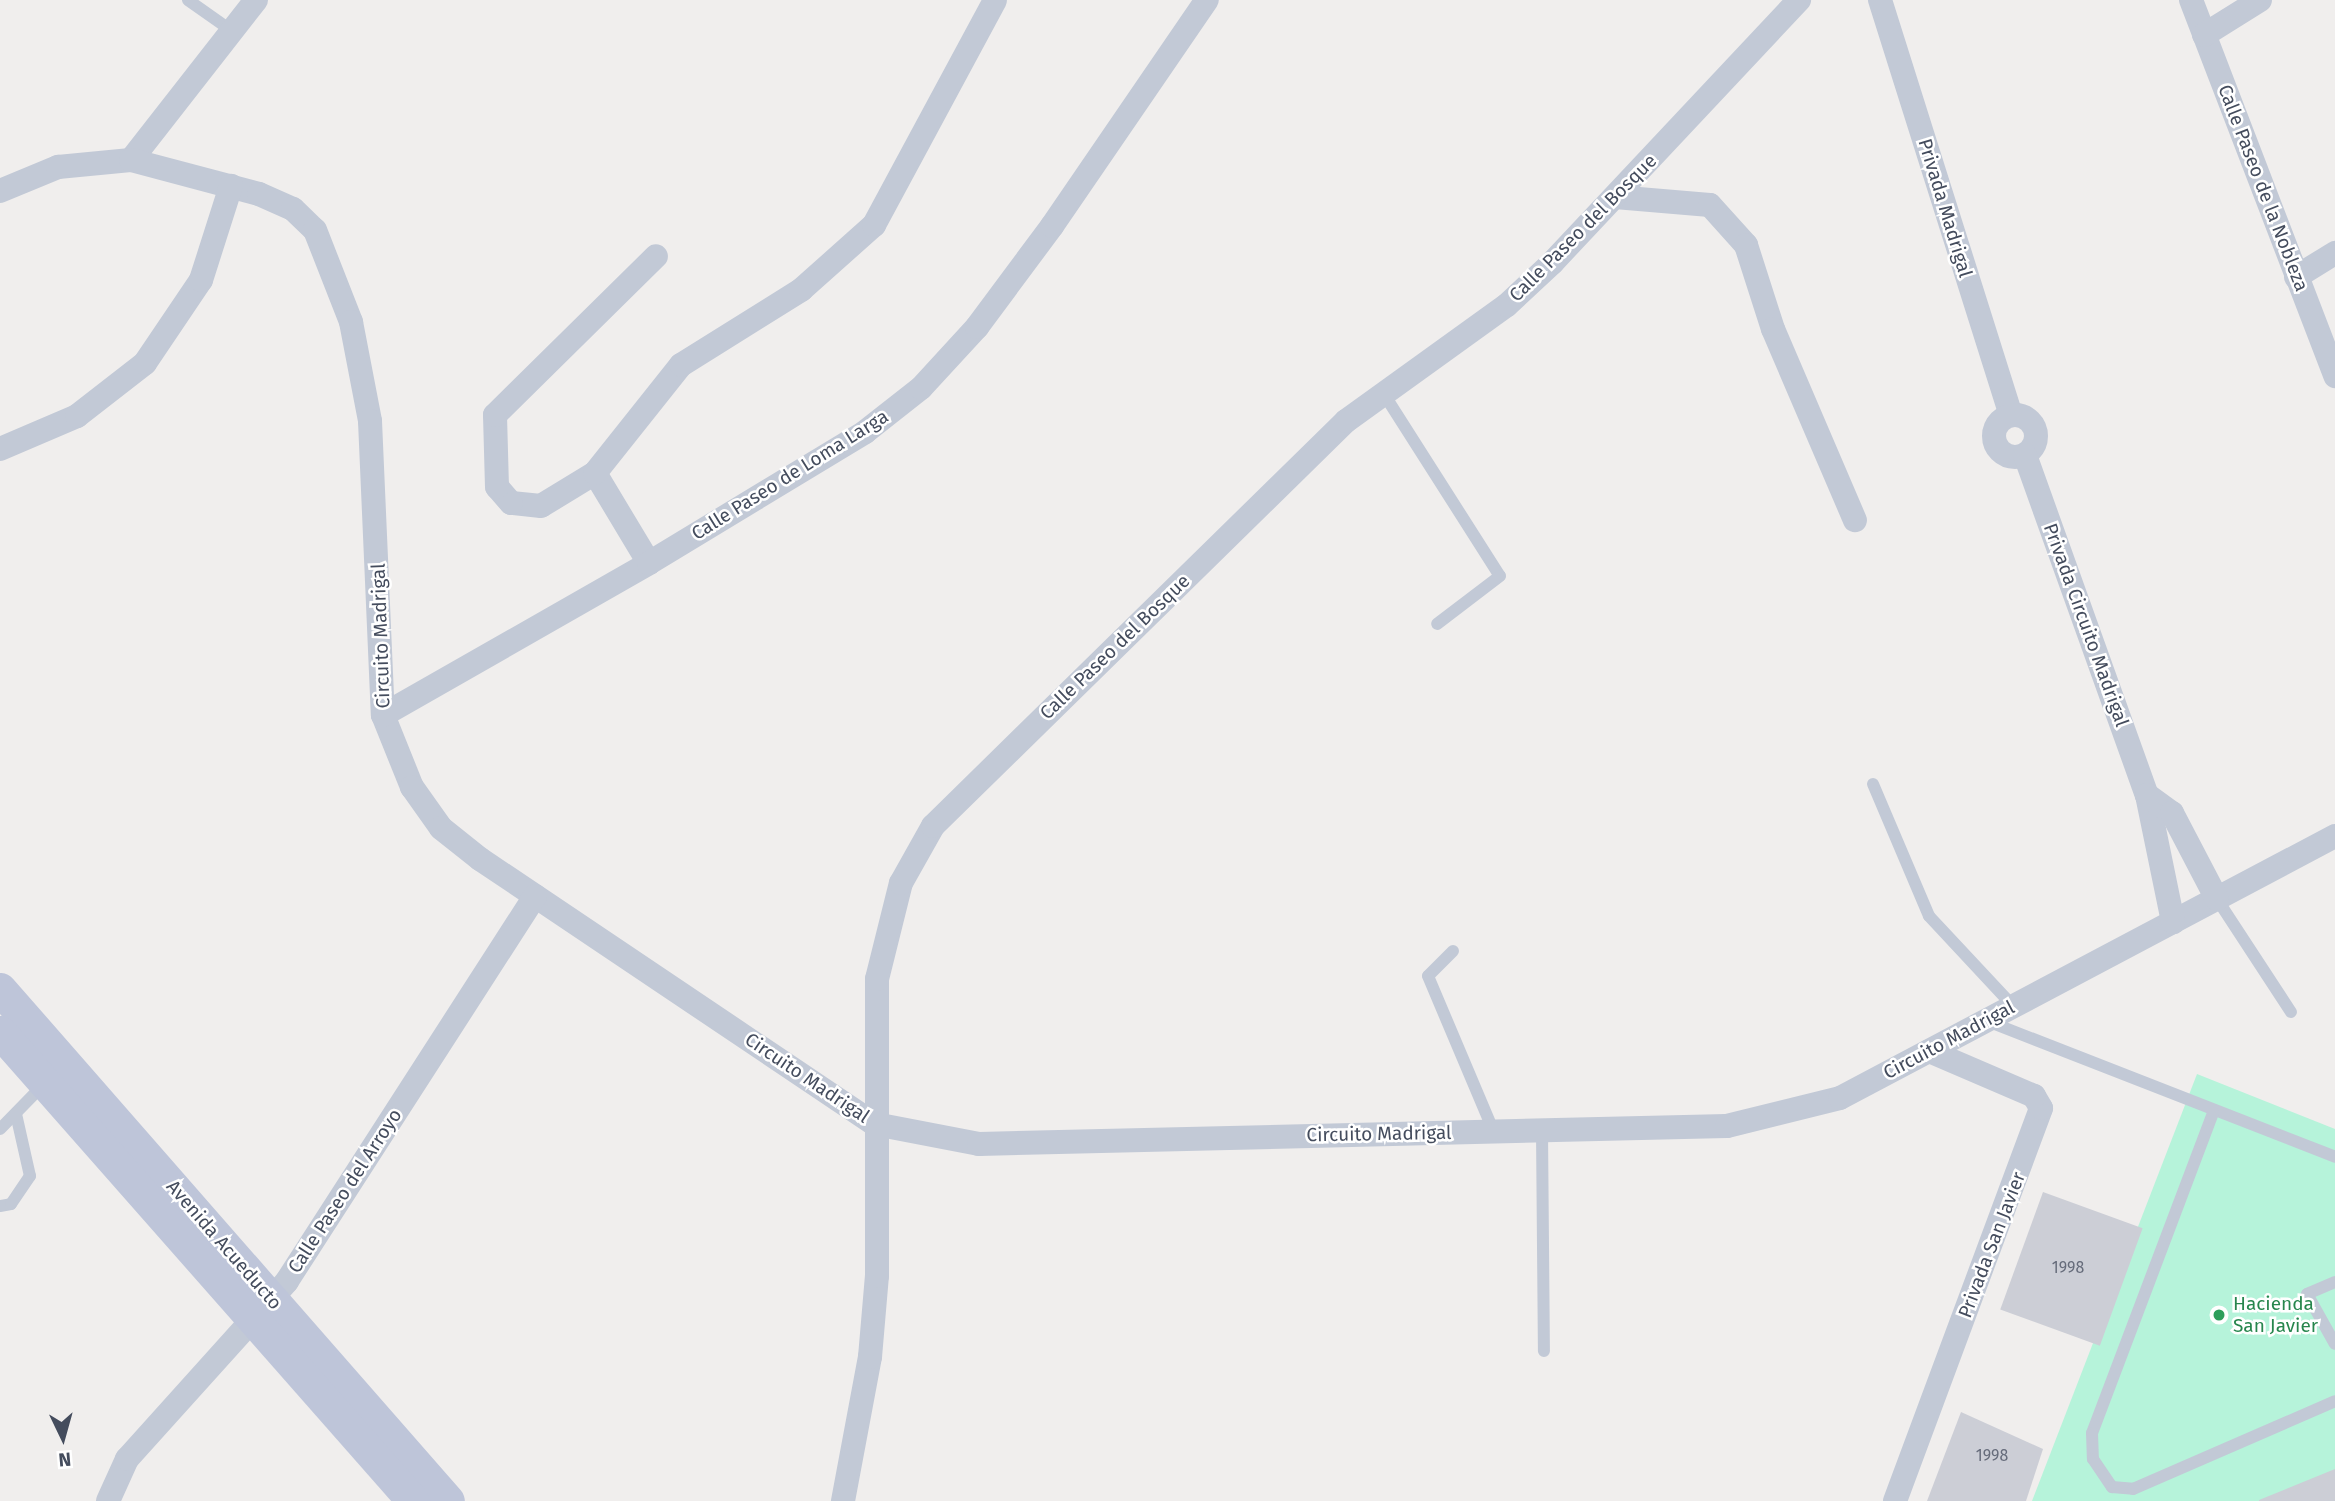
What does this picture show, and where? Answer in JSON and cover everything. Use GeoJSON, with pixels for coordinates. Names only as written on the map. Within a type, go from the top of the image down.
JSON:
{"type":"FeatureCollection","features":[{"type":"Feature","properties":{"kind":"main road","name":"Avenida Acueducto"},"geometry":{"type":"LineString","coordinates":[[0,989],[262,1309],[413,1501]]}},
{"type":"Feature","properties":{"kind":"main road","name":"Avenida Acueducto"},"geometry":{"type":"LineString","coordinates":[[0,1032],[448,1501]]}},
{"type":"Feature","properties":{"kind":"street"},"geometry":{"type":"LineString","coordinates":[[131,160],[257,0]]}},
{"type":"Feature","properties":{"kind":"street"},"geometry":{"type":"LineString","coordinates":[[656,257],[495,415],[497,487],[511,503],[541,506],[595,473],[681,365],[801,290],[874,225],[995,0]]}},
{"type":"Feature","properties":{"kind":"street","name":"Calle Paseo de Loma Larga"},"geometry":{"type":"LineString","coordinates":[[383,715],[649,563],[865,432],[921,388],[977,327],[1044,237],[1207,0]]}},
{"type":"Feature","properties":{"kind":"street","name":"Calle Paseo del Bosque"},"geometry":{"type":"LineString","coordinates":[[842,1501],[871,1343],[880,966],[901,883],[933,826],[1382,390],[1507,304],[1615,197],[1799,0]]}},
{"type":"Feature","properties":{"kind":"street","name":"Privada Madrigal"},"geometry":{"type":"LineString","coordinates":[[1880,0],[2011,415],[1997,426],[1995,443],[2007,456],[2025,455]]}},
{"type":"Feature","properties":{"kind":"street","name":"Calle Paseo de la Nobleza"},"geometry":{"type":"LineString","coordinates":[[2191,0],[2335,376]]}},
{"type":"Feature","properties":{"kind":"street"},"geometry":{"type":"LineString","coordinates":[[2204,35],[2260,0]]}},
{"type":"Feature","properties":{"kind":"street","name":"Circuito Madrigal"},"geometry":{"type":"LineString","coordinates":[[0,191],[58,167],[131,160],[231,186],[293,209],[315,229],[347,310],[377,495],[383,715],[412,787],[441,828],[535,896],[875,1124],[979,1144],[1727,1126],[1840,1098],[2335,836]]}},
{"type":"Feature","properties":{"kind":"street"},"geometry":{"type":"LineString","coordinates":[[0,449],[77,416],[145,363],[201,280],[231,186]]}},
{"type":"Feature","properties":{"kind":"street"},"geometry":{"type":"LineString","coordinates":[[1615,197],[1710,205],[1746,244],[1773,329],[1854,520]]}},
{"type":"Feature","properties":{"kind":"street"},"geometry":{"type":"LineString","coordinates":[[2296,277],[2335,253]]}},
{"type":"Feature","properties":{"kind":"street","name":"Privada Circuito Madrigal"},"geometry":{"type":"LineString","coordinates":[[2025,455],[2147,795],[2173,922]]}},
{"type":"Feature","properties":{"kind":"street"},"geometry":{"type":"LineString","coordinates":[[595,473],[649,563]]}},
{"type":"Feature","properties":{"kind":"street"},"geometry":{"type":"LineString","coordinates":[[2147,795],[2172,813],[2217,899]]}},
{"type":"Feature","properties":{"kind":"street","name":"Calle Paseo del Arroyo"},"geometry":{"type":"LineString","coordinates":[[108,1501],[127,1459],[262,1309],[535,896]]}},
{"type":"Feature","properties":{"kind":"street","name":"Privada San Javier"},"geometry":{"type":"LineString","coordinates":[[1895,1501],[2041,1108],[2034,1096],[1929,1051]]}},
{"type":"Feature","properties":{"kind":"lane"},"geometry":{"type":"LineString","coordinates":[[188,0],[232,31]]}},
{"type":"Feature","properties":{"kind":"lane"},"geometry":{"type":"LineString","coordinates":[[1382,390],[1500,576],[1437,624]]}},
{"type":"Feature","properties":{"kind":"lane"},"geometry":{"type":"LineString","coordinates":[[1873,784],[1929,916],[2013,1006]]}},
{"type":"Feature","properties":{"kind":"lane"},"geometry":{"type":"LineString","coordinates":[[2217,899],[2291,1012]]}},
{"type":"Feature","properties":{"kind":"lane"},"geometry":{"type":"LineString","coordinates":[[1453,951],[1428,976],[1494,1132]]}},
{"type":"Feature","properties":{"kind":"lane"},"geometry":{"type":"LineString","coordinates":[[1986,1021],[2213,1113],[2335,1157]]}},
{"type":"Feature","properties":{"kind":"lane"},"geometry":{"type":"LineString","coordinates":[[0,1129],[45,1082]]}},
{"type":"Feature","properties":{"kind":"lane"},"geometry":{"type":"LineString","coordinates":[[2213,1113],[2092,1433],[2093,1459],[2112,1487],[2133,1489],[2335,1401]]}},
{"type":"Feature","properties":{"kind":"lane"},"geometry":{"type":"LineString","coordinates":[[0,1206],[11,1204],[30,1176],[16,1114]]}},
{"type":"Feature","properties":{"kind":"lane"},"geometry":{"type":"LineString","coordinates":[[1542,1131],[1544,1351]]}},
{"type":"Feature","properties":{"kind":"lane"},"geometry":{"type":"LineString","coordinates":[[2335,1282],[2307,1294],[2335,1344]]}},
{"type":"Feature","properties":{"kind":"green space","name":"Hacienda San Javier"},"geometry":{"type":"Polygon","coordinates":[[[2197,1074],[2335,1129],[2335,1501],[2032,1501],[2197,1074]]]}},
{"type":"Feature","properties":{"kind":"building"},"geometry":{"type":"Polygon","coordinates":[[[2043,1192],[2143,1228],[2100,1346],[2000,1309],[2043,1192]]]}},
{"type":"Feature","properties":{"kind":"building"},"geometry":{"type":"Polygon","coordinates":[[[1961,1412],[2043,1449],[2026,1501],[1927,1501],[1961,1412]]]}},
{"type":"Feature","properties":{"kind":"building"},"geometry":{"type":"Polygon","coordinates":[[[2335,1469],[2335,1501],[2259,1501],[2259,1500],[2335,1469]]]}},
{"type":"Feature","properties":{"kind":"place","name":"Hacienda San Javier"},"geometry":{"type":"Point","coordinates":[2219,1315]}}]}
